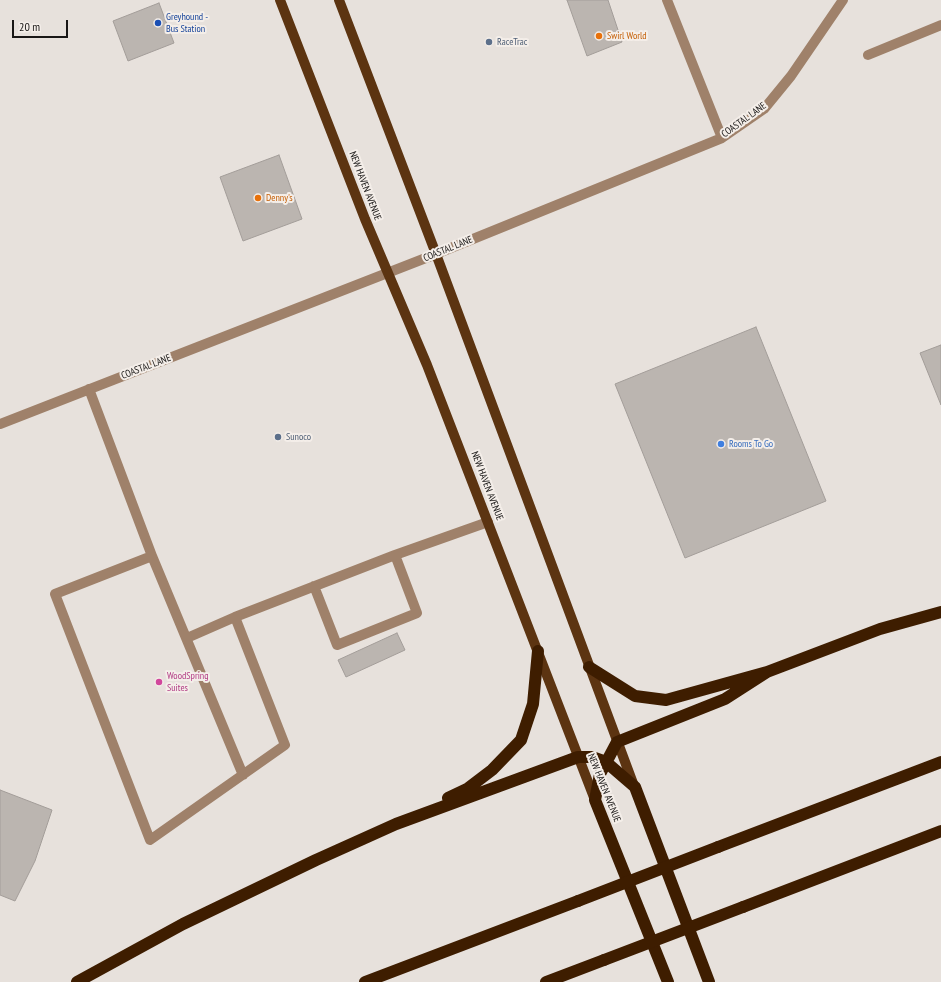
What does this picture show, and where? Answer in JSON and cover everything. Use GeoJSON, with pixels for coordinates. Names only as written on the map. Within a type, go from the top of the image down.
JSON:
{"type":"FeatureCollection","features":[{"type":"Feature","properties":{"kind":"highway"},"geometry":{"type":"LineString","coordinates":[[590,666],[635,696],[666,700],[767,672],[880,629],[941,612]]}},
{"type":"Feature","properties":{"kind":"highway"},"geometry":{"type":"LineString","coordinates":[[77,982],[183,924],[467,789],[492,770],[521,740],[533,704],[538,651]]}},
{"type":"Feature","properties":{"kind":"highway"},"geometry":{"type":"LineString","coordinates":[[595,800],[600,774],[617,742],[724,699],[767,672]]}},
{"type":"Feature","properties":{"kind":"highway"},"geometry":{"type":"LineString","coordinates":[[396,824],[578,757],[592,757],[606,762],[635,788],[709,982]]}},
{"type":"Feature","properties":{"kind":"highway"},"geometry":{"type":"LineString","coordinates":[[365,982],[941,762]]}},
{"type":"Feature","properties":{"kind":"highway","name":"NEW HAVEN AVENUE"},"geometry":{"type":"LineString","coordinates":[[595,800],[668,982]]}},
{"type":"Feature","properties":{"kind":"highway"},"geometry":{"type":"LineString","coordinates":[[546,982],[941,831]]}},
{"type":"Feature","properties":{"kind":"main road","name":"NEW HAVEN AVENUE"},"geometry":{"type":"LineString","coordinates":[[280,0],[364,219],[427,365],[595,800]]}},
{"type":"Feature","properties":{"kind":"main road"},"geometry":{"type":"LineString","coordinates":[[339,0],[436,254],[635,788]]}},
{"type":"Feature","properties":{"kind":"street"},"geometry":{"type":"LineString","coordinates":[[667,0],[722,138]]}},
{"type":"Feature","properties":{"kind":"street","name":"COASTAL LANE"},"geometry":{"type":"LineString","coordinates":[[0,424],[436,254],[722,138],[764,109],[792,76],[843,0]]}},
{"type":"Feature","properties":{"kind":"street"},"geometry":{"type":"LineString","coordinates":[[868,55],[941,25]]}},
{"type":"Feature","properties":{"kind":"street"},"geometry":{"type":"LineString","coordinates":[[89,389],[152,556],[243,775]]}},
{"type":"Feature","properties":{"kind":"street"},"geometry":{"type":"LineString","coordinates":[[186,638],[314,586],[488,522]]}},
{"type":"Feature","properties":{"kind":"street"},"geometry":{"type":"LineString","coordinates":[[314,586],[337,645],[417,613],[395,555]]}},
{"type":"Feature","properties":{"kind":"street"},"geometry":{"type":"LineString","coordinates":[[152,556],[55,594],[150,840],[285,745],[235,617]]}},
{"type":"Feature","properties":{"kind":"building"},"geometry":{"type":"Polygon","coordinates":[[[567,0],[608,0],[622,42],[587,56],[567,0]]]}},
{"type":"Feature","properties":{"kind":"building"},"geometry":{"type":"Polygon","coordinates":[[[159,3],[174,43],[128,61],[113,21],[159,3]]]}},
{"type":"Feature","properties":{"kind":"building"},"geometry":{"type":"Polygon","coordinates":[[[279,155],[302,219],[243,241],[220,177],[279,155]]]}},
{"type":"Feature","properties":{"kind":"building"},"geometry":{"type":"Polygon","coordinates":[[[756,327],[826,501],[685,558],[615,384],[756,327]]]}},
{"type":"Feature","properties":{"kind":"building"},"geometry":{"type":"Polygon","coordinates":[[[941,345],[941,405],[920,353],[941,345]]]}},
{"type":"Feature","properties":{"kind":"building"},"geometry":{"type":"Polygon","coordinates":[[[397,633],[405,650],[346,677],[338,660],[397,633]]]}},
{"type":"Feature","properties":{"kind":"building"},"geometry":{"type":"Polygon","coordinates":[[[0,790],[52,810],[35,861],[15,901],[0,895],[0,790]]]}},
{"type":"Feature","properties":{"kind":"place","name":"Greyhound - Bus Station"},"geometry":{"type":"Point","coordinates":[158,23]}},
{"type":"Feature","properties":{"kind":"place","name":"Swirl World"},"geometry":{"type":"Point","coordinates":[599,36]}},
{"type":"Feature","properties":{"kind":"place","name":"RaceTrac"},"geometry":{"type":"Point","coordinates":[489,42]}},
{"type":"Feature","properties":{"kind":"place","name":"Denny's"},"geometry":{"type":"Point","coordinates":[258,198]}},
{"type":"Feature","properties":{"kind":"place","name":"Sunoco"},"geometry":{"type":"Point","coordinates":[278,437]}},
{"type":"Feature","properties":{"kind":"place","name":"Rooms To Go"},"geometry":{"type":"Point","coordinates":[721,444]}},
{"type":"Feature","properties":{"kind":"place","name":"WoodSpring Suites"},"geometry":{"type":"Point","coordinates":[159,682]}}]}
